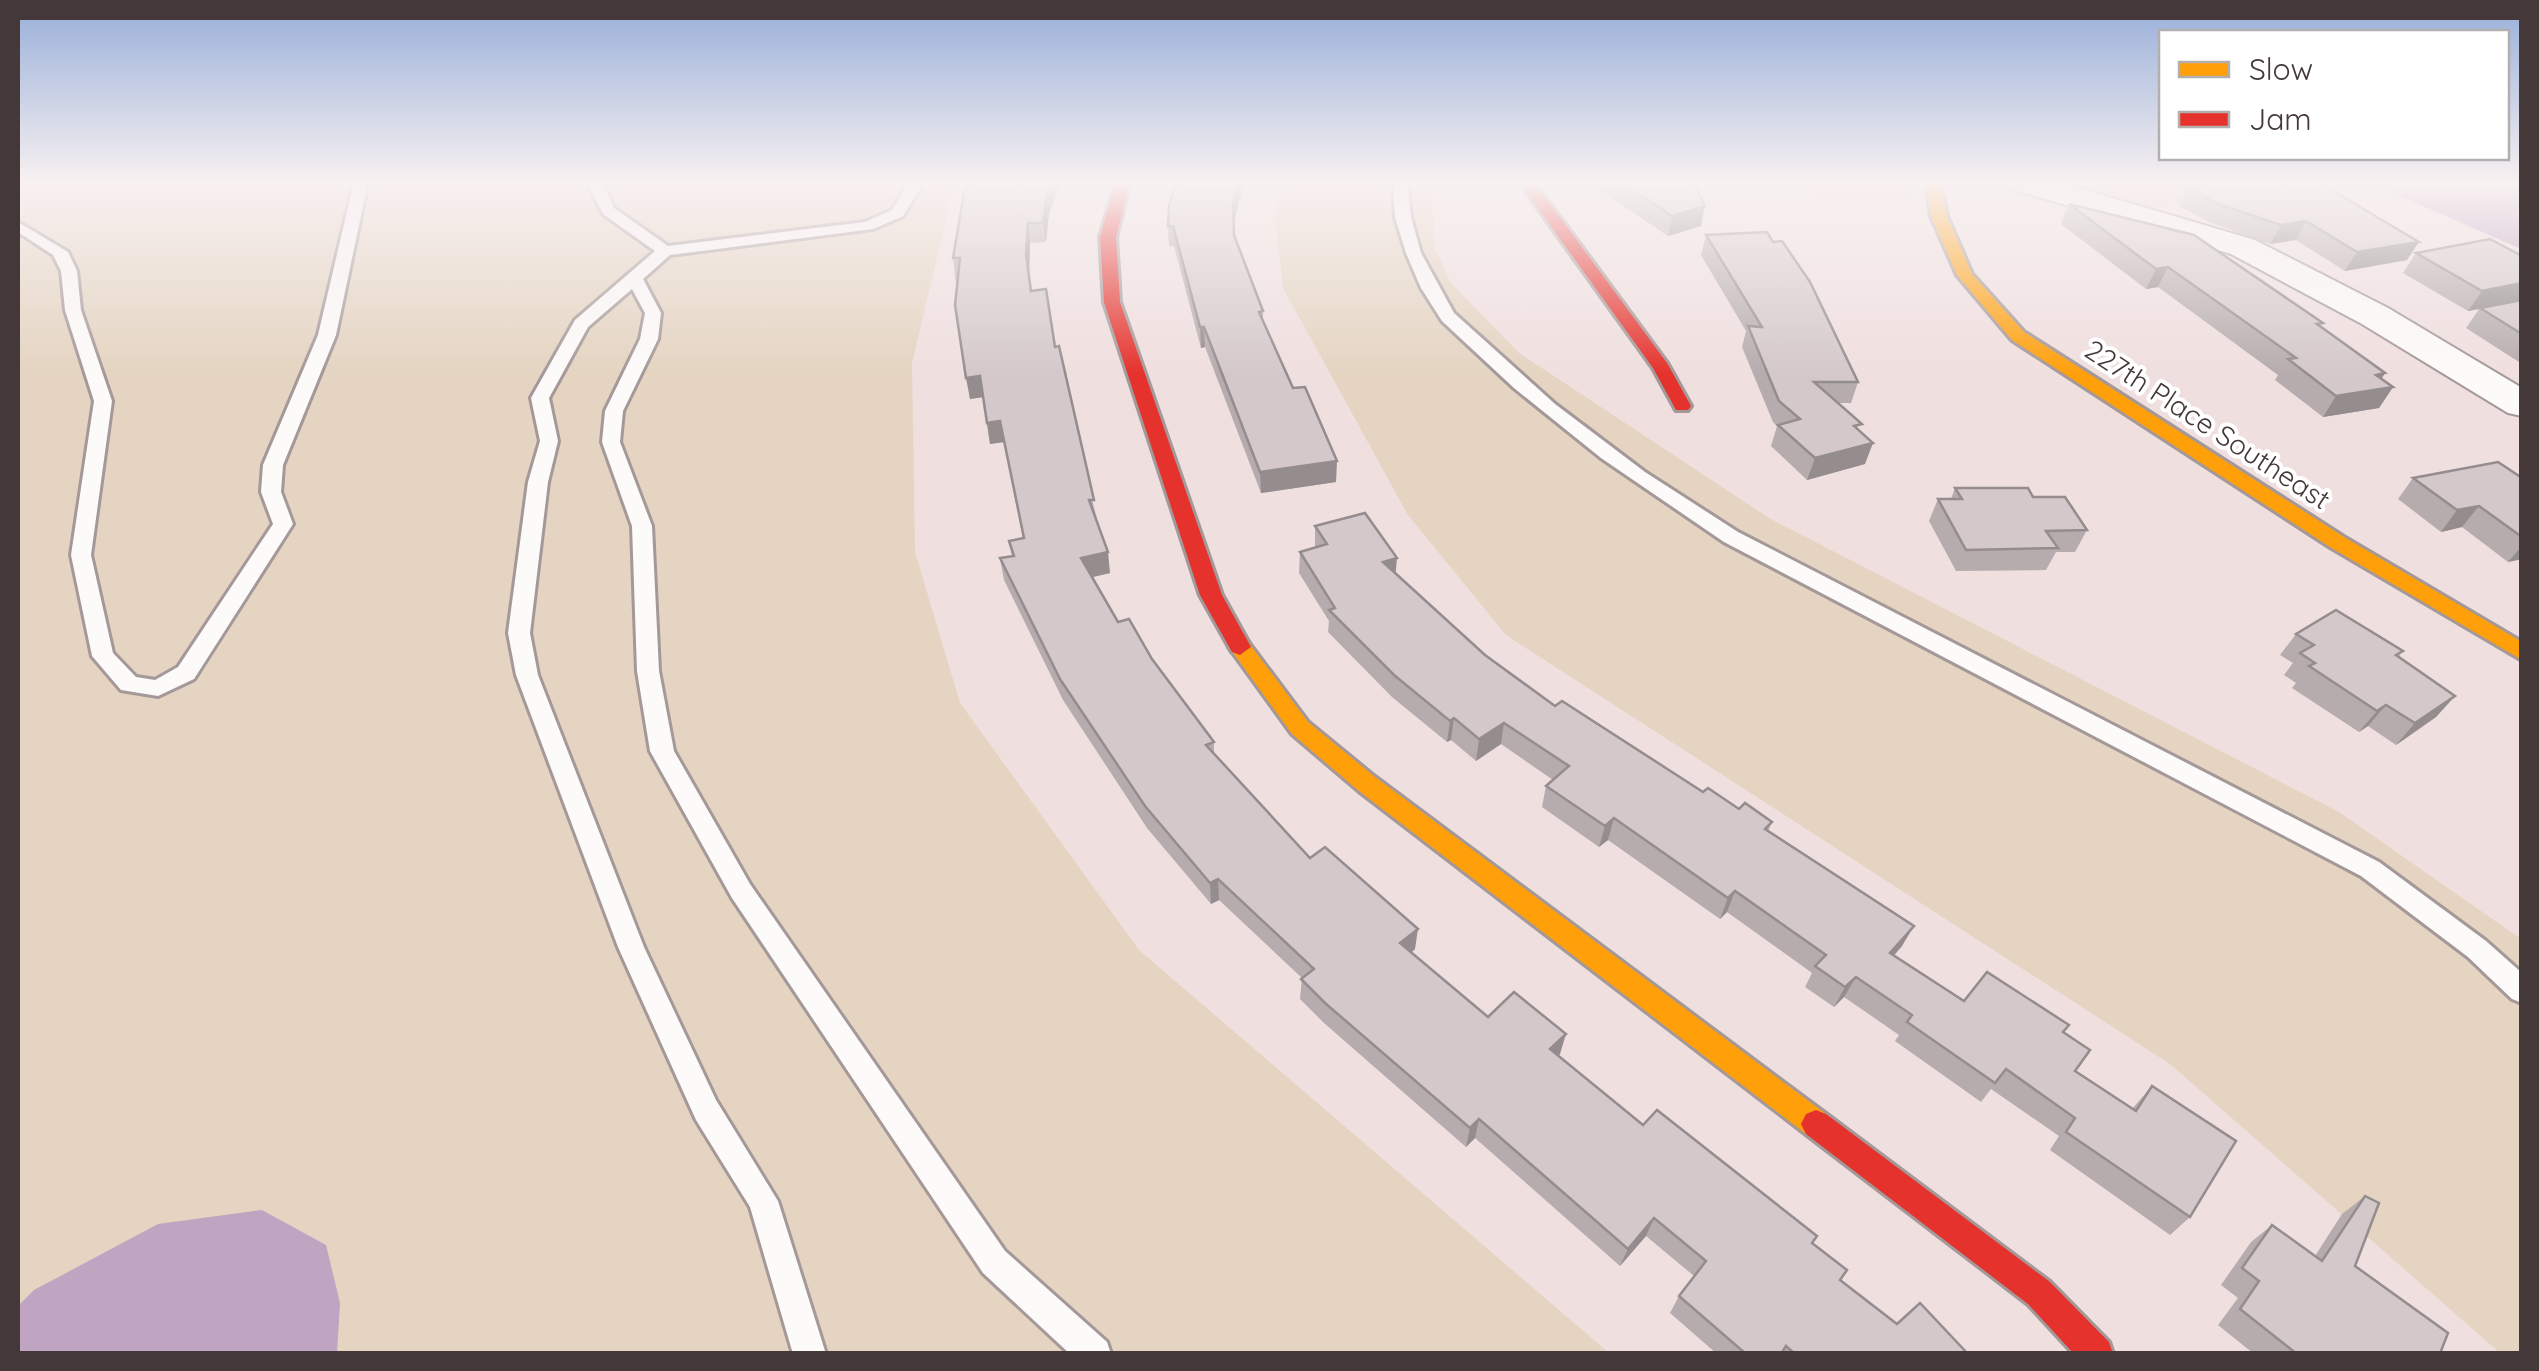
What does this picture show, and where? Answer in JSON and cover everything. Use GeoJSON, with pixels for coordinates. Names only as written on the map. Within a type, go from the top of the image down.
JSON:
{"type":"FeatureCollection","features":[{"type":"Feature","properties":{"kind":"street"},"geometry":{"type":"LineString","coordinates":[[1109,246],[1112,302],[1211,595],[1254,671],[1300,728],[1367,784],[2039,1293],[2097,1354]]}},
{"type":"Feature","properties":{"kind":"street"},"geometry":{"type":"LineString","coordinates":[[1573,246],[1661,367],[1682,406]]}},
{"type":"Feature","properties":{"kind":"street","name":"227th Place Southeast"},"geometry":{"type":"LineString","coordinates":[[1952,246],[1965,275],[2018,336],[2337,542],[2522,652]]}},
{"type":"Feature","properties":{"kind":"street"},"geometry":{"type":"LineString","coordinates":[[2243,246],[2375,316],[2522,405]]}},
{"type":"Feature","properties":{"kind":"lane"},"geometry":{"type":"LineString","coordinates":[[50,246],[60,252],[69,271],[73,310],[103,401],[81,555],[104,656],[129,684],[158,688],[186,673],[283,524],[271,492],[273,464],[327,335],[347,246]]}},
{"type":"Feature","properties":{"kind":"lane"},"geometry":{"type":"LineString","coordinates":[[659,246],[665,250]]}},
{"type":"Feature","properties":{"kind":"lane"},"geometry":{"type":"LineString","coordinates":[[699,246],[665,250],[581,324],[540,398],[550,440],[538,482],[519,633],[526,676],[631,947],[706,1110],[763,1201],[810,1354]]}},
{"type":"Feature","properties":{"kind":"lane"},"geometry":{"type":"LineString","coordinates":[[1414,246],[1421,270],[1448,318],[1523,388],[1660,493],[1732,537],[2370,869],[2477,949],[2522,991]]}},
{"type":"Feature","properties":{"kind":"lane"},"geometry":{"type":"LineString","coordinates":[[634,278],[653,313],[649,339],[614,411],[611,442],[642,526],[648,671],[662,751],[741,890],[994,1262],[1095,1354]]}},
{"type":"Feature","properties":{"kind":"shaded area"},"geometry":{"type":"Polygon","coordinates":[[[18,246],[940,246],[912,363],[915,552],[960,703],[1139,950],[1609,1353],[18,1353],[18,246]]]}},
{"type":"Feature","properties":{"kind":"shaded area"},"geometry":{"type":"Polygon","coordinates":[[[1278,246],[1434,246],[1450,282],[1519,353],[1769,518],[2339,812],[2521,939],[2521,1353],[2500,1353],[2170,1064],[1506,635],[1408,515],[1283,288],[1278,246]]]}},
{"type":"Feature","properties":{"kind":"shaded area"},"geometry":{"type":"Polygon","coordinates":[[[262,1210],[326,1245],[340,1303],[337,1353],[18,1353],[18,1306],[34,1290],[158,1224],[262,1210]]]}},
{"type":"Feature","properties":{"kind":"building"},"geometry":{"type":"Polygon","coordinates":[[[955,246],[1027,246],[1031,291],[1046,289],[1055,347],[1059,346],[1094,500],[1089,500],[1108,552],[1081,558],[1118,622],[1129,619],[1152,659],[1214,742],[1206,745],[1310,858],[1325,847],[1418,929],[1400,943],[1488,1017],[1514,992],[1566,1034],[1550,1049],[1643,1125],[1657,1110],[1817,1236],[1812,1243],[1847,1270],[1840,1280],[1897,1324],[1920,1303],[1968,1354],[1795,1354],[1786,1346],[1781,1354],[1746,1354],[1679,1296],[1706,1261],[1654,1218],[1628,1249],[1479,1119],[1470,1128],[1325,1003],[1301,979],[1314,969],[1218,879],[1210,883],[1145,806],[1060,679],[1000,558],[1014,556],[1009,541],[1024,538],[1000,421],[987,423],[980,376],[966,378],[955,305],[960,258],[953,258],[955,246]]]}},
{"type":"Feature","properties":{"kind":"building"},"geometry":{"type":"Polygon","coordinates":[[[1178,246],[1238,246],[1263,311],[1259,312],[1293,388],[1305,387],[1337,461],[1260,472],[1204,327],[1200,327],[1178,246]]]}},
{"type":"Feature","properties":{"kind":"building"},"geometry":{"type":"Polygon","coordinates":[[[1713,246],[1785,246],[1810,282],[1858,382],[1814,382],[1862,424],[1854,426],[1873,443],[1815,458],[1778,425],[1800,419],[1779,401],[1748,326],[1762,327],[1713,246]]]}},
{"type":"Feature","properties":{"kind":"building"},"geometry":{"type":"Polygon","coordinates":[[[2125,246],[2210,246],[2323,323],[2317,324],[2385,373],[2376,375],[2393,387],[2336,396],[2288,359],[2296,358],[2168,267],[2156,269],[2125,246]]]}},
{"type":"Feature","properties":{"kind":"building"},"geometry":{"type":"Polygon","coordinates":[[[2347,246],[2394,246],[2357,252],[2347,246]]]}},
{"type":"Feature","properties":{"kind":"building"},"geometry":{"type":"Polygon","coordinates":[[[2453,246],[2503,246],[2522,256],[2522,283],[2482,291],[2416,253],[2453,246]]]}},
{"type":"Feature","properties":{"kind":"building"},"geometry":{"type":"Polygon","coordinates":[[[2522,300],[2522,334],[2480,308],[2522,300]]]}},
{"type":"Feature","properties":{"kind":"building"},"geometry":{"type":"Polygon","coordinates":[[[2498,462],[2522,478],[2522,537],[2479,506],[2457,510],[2413,478],[2498,462]]]}},
{"type":"Feature","properties":{"kind":"building"},"geometry":{"type":"Polygon","coordinates":[[[1955,488],[2028,488],[2033,497],[2065,497],[2087,530],[2046,531],[2058,548],[1966,550],[1938,499],[1962,499],[1955,488]]]}},
{"type":"Feature","properties":{"kind":"building"},"geometry":{"type":"Polygon","coordinates":[[[1365,513],[1397,558],[1383,562],[1485,655],[1555,706],[1562,701],[1703,792],[1708,788],[1739,809],[1745,803],[1772,822],[1765,829],[1914,926],[1890,953],[1964,1001],[1987,972],[2069,1025],[2063,1032],[2090,1050],[2075,1071],[2136,1111],[2152,1086],[2236,1141],[2190,1217],[2066,1132],[2075,1118],[2006,1069],[1995,1083],[1907,1022],[1912,1015],[1856,977],[1845,987],[1815,966],[1826,955],[1735,891],[1728,898],[1614,818],[1605,826],[1546,786],[1569,766],[1504,723],[1479,739],[1454,718],[1450,721],[1394,675],[1329,610],[1335,608],[1300,552],[1327,544],[1315,526],[1365,513]]]}},
{"type":"Feature","properties":{"kind":"building"},"geometry":{"type":"Polygon","coordinates":[[[2336,610],[2403,651],[2396,655],[2455,696],[2415,723],[2386,705],[2377,711],[2309,666],[2315,663],[2300,653],[2314,645],[2296,634],[2336,610]]]}},
{"type":"Feature","properties":{"kind":"building"},"geometry":{"type":"Polygon","coordinates":[[[2365,1196],[2379,1203],[2355,1266],[2448,1333],[2443,1354],[2297,1354],[2240,1309],[2259,1281],[2242,1268],[2272,1225],[2322,1261],[2365,1196]]]}},
{"type":"Feature","properties":{"kind":"traffic: slow"},"geometry":{"type":"LineString","coordinates":[[1952,246],[1965,275],[2018,336],[2337,542],[2522,652]]}},
{"type":"Feature","properties":{"kind":"traffic: slow"},"geometry":{"type":"LineString","coordinates":[[1240,647],[1300,728],[1367,784],[1816,1124]]}},
{"type":"Feature","properties":{"kind":"traffic: jam"},"geometry":{"type":"LineString","coordinates":[[1109,246],[1112,302],[1211,595],[1240,647]]}},
{"type":"Feature","properties":{"kind":"traffic: jam"},"geometry":{"type":"LineString","coordinates":[[1573,246],[1661,367],[1682,406]]}},
{"type":"Feature","properties":{"kind":"traffic: jam"},"geometry":{"type":"LineString","coordinates":[[1816,1124],[2039,1293],[2097,1354]]}}]}
